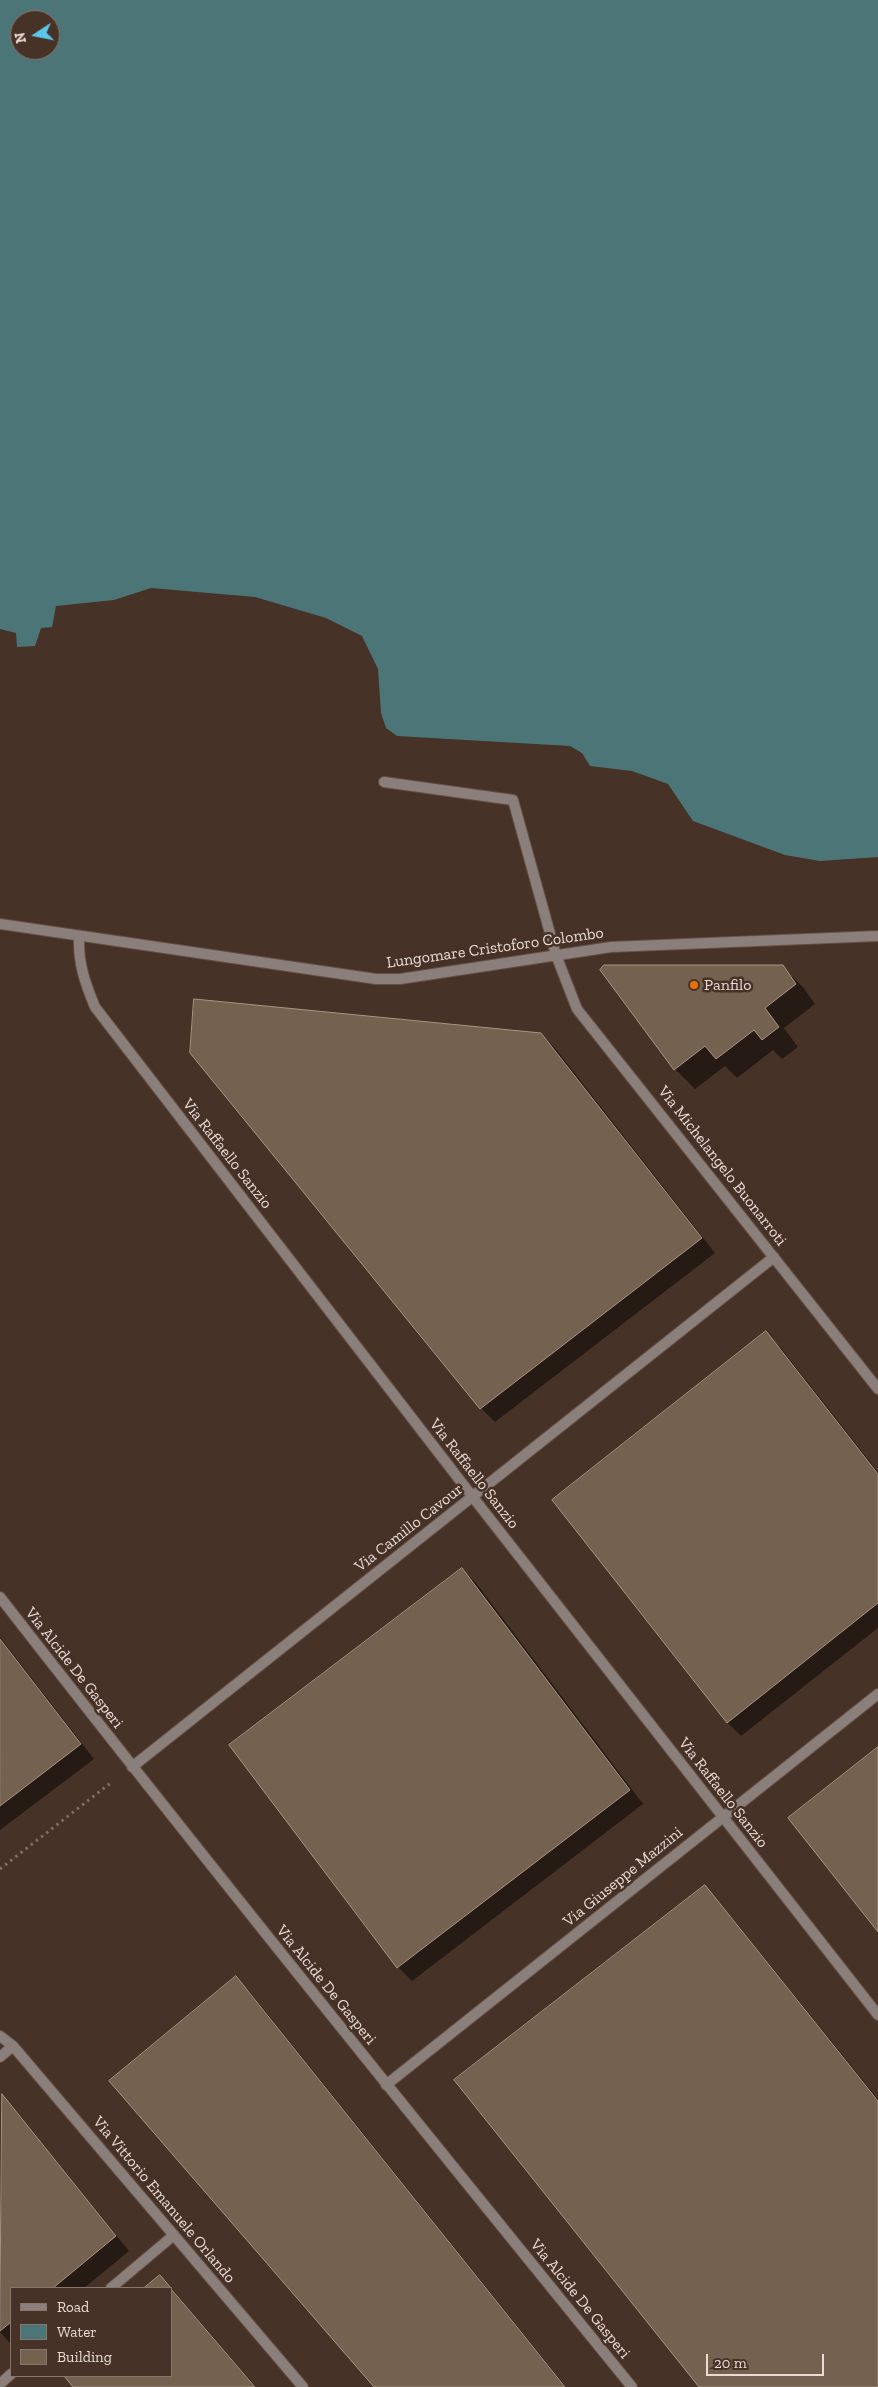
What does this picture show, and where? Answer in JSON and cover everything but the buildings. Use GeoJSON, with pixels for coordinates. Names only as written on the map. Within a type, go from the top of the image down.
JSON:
{"type":"FeatureCollection","features":[{"type":"Feature","properties":{"kind":"street","name":"Via Michelangelo Buonarroti"},"geometry":{"type":"LineString","coordinates":[[384,782],[513,800],[556,955],[577,1008],[878,1389]]}},
{"type":"Feature","properties":{"kind":"street","name":"Lungomare Cristoforo Colombo"},"geometry":{"type":"LineString","coordinates":[[0,924],[376,979],[400,979],[611,947],[878,936]]}},
{"type":"Feature","properties":{"kind":"street","name":"Via Raffaello Sanzio"},"geometry":{"type":"LineString","coordinates":[[79,937],[78,957],[84,980],[95,1007],[472,1496],[878,2015]]}},
{"type":"Feature","properties":{"kind":"street","name":"Via Camillo Cavour"},"geometry":{"type":"LineString","coordinates":[[132,1767],[774,1256]]}},
{"type":"Feature","properties":{"kind":"street","name":"Via Alcide De Gasperi"},"geometry":{"type":"LineString","coordinates":[[0,1597],[132,1767],[386,2085],[632,2387]]}},
{"type":"Feature","properties":{"kind":"street","name":"Via Giuseppe Mazzini"},"geometry":{"type":"LineString","coordinates":[[386,2085],[878,1694]]}},
{"type":"Feature","properties":{"kind":"street","name":"Via Vittorio Emanuele Orlando"},"geometry":{"type":"LineString","coordinates":[[0,2036],[13,2046],[303,2387]]}},
{"type":"Feature","properties":{"kind":"street"},"geometry":{"type":"LineString","coordinates":[[0,2057],[13,2046]]}},
{"type":"Feature","properties":{"kind":"street"},"geometry":{"type":"LineString","coordinates":[[112,2287],[174,2235]]}},
{"type":"Feature","properties":{"kind":"street"},"geometry":{"type":"LineString","coordinates":[[0,2384],[10,2375]]}},
{"type":"Feature","properties":{"kind":"path"},"geometry":{"type":"LineString","coordinates":[[0,1868],[132,1767]]}},
{"type":"Feature","properties":{"kind":"water"},"geometry":{"type":"Polygon","coordinates":[[[0,0],[878,0],[878,857],[820,861],[785,855],[693,821],[668,784],[632,771],[590,766],[582,753],[570,746],[397,736],[386,728],[381,713],[378,669],[362,636],[326,618],[255,597],[151,588],[114,600],[56,606],[52,627],[41,628],[35,646],[17,647],[16,633],[0,629],[0,0]]]}},
{"type":"Feature","properties":{"kind":"place","name":"Panfilo"},"geometry":{"type":"Point","coordinates":[694,985]}}]}
